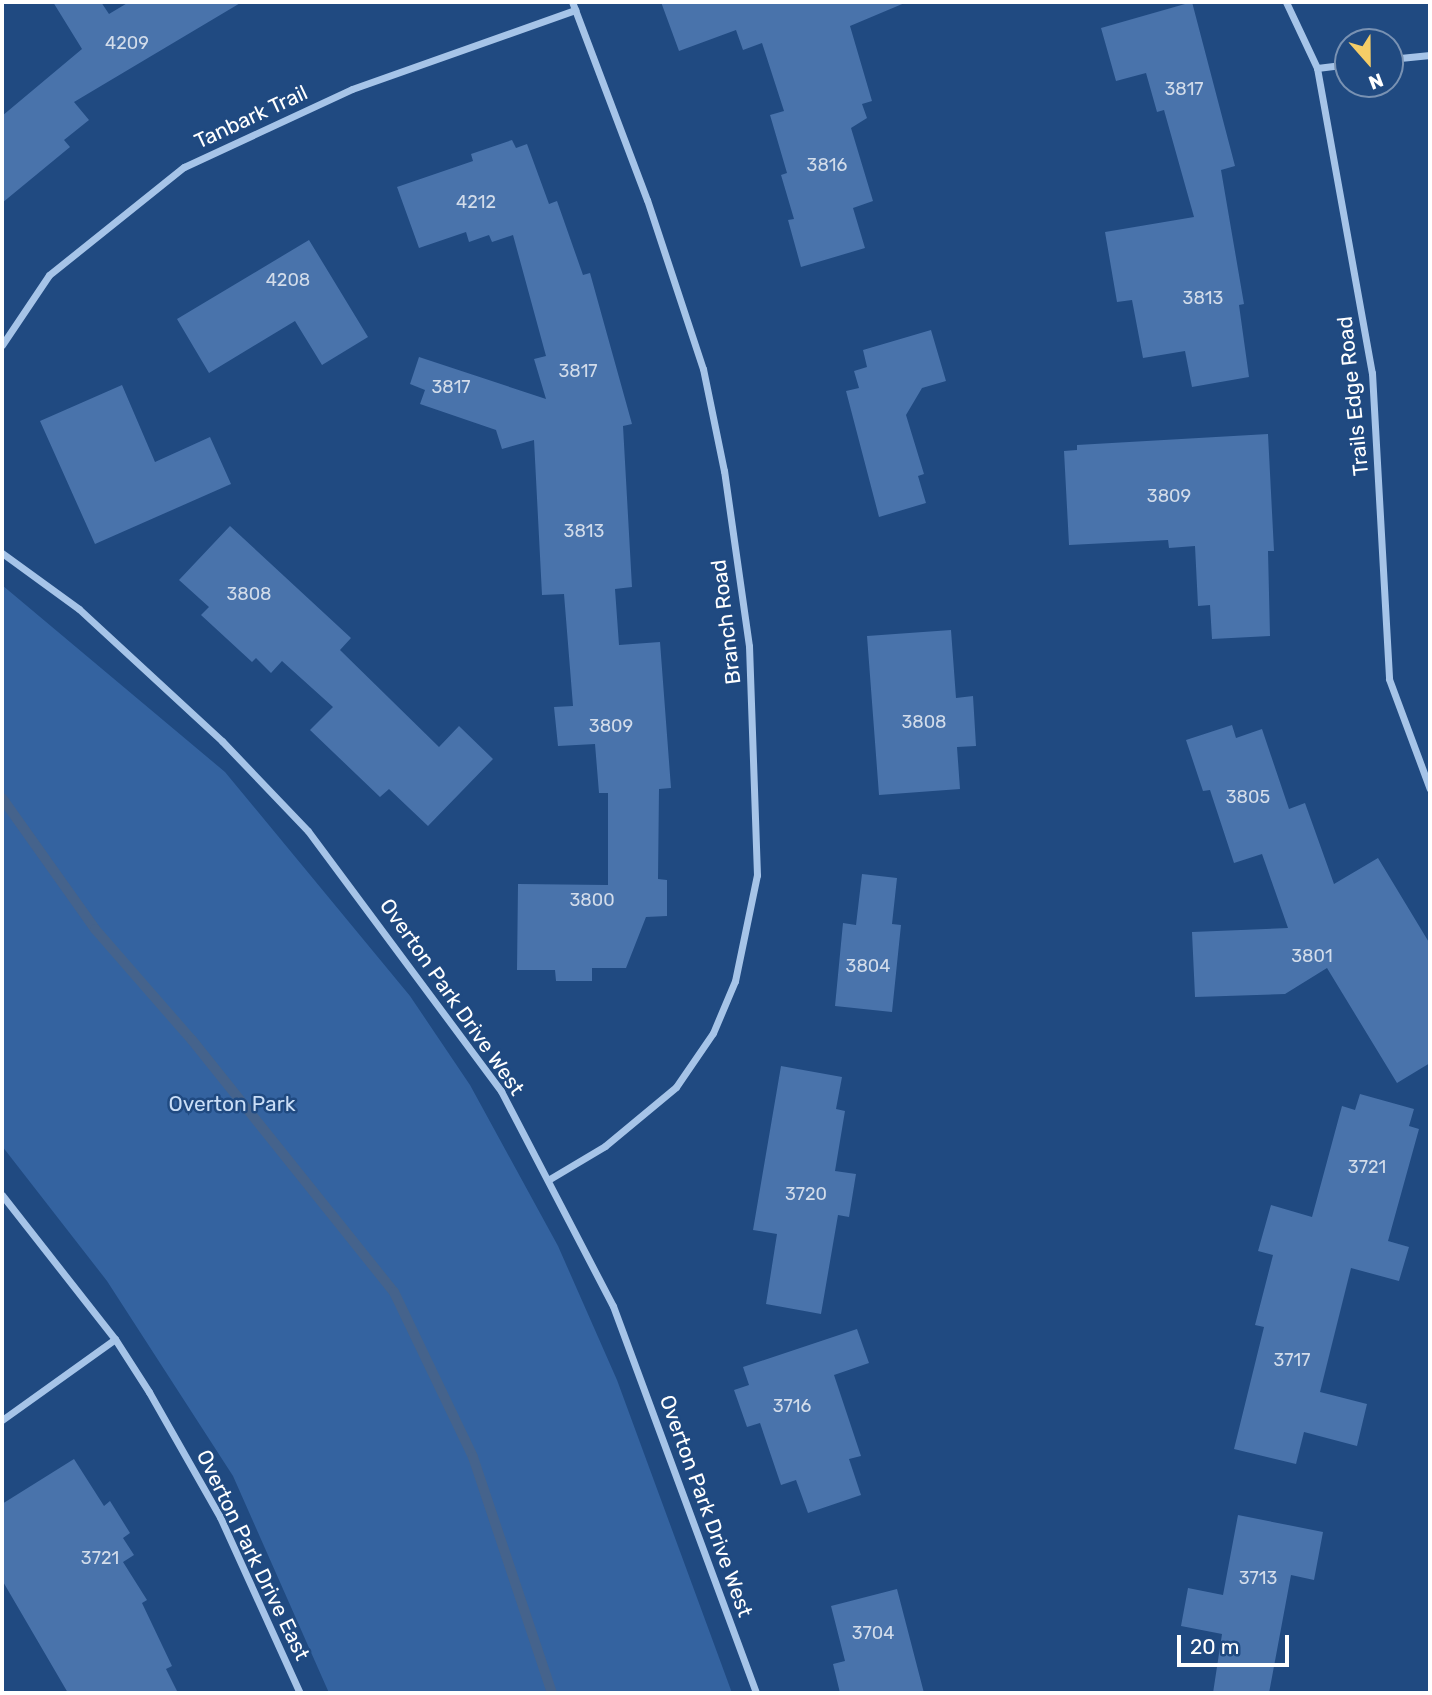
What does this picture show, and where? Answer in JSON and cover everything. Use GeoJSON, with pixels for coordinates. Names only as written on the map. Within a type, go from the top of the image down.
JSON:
{"type":"FeatureCollection","features":[{"type":"Feature","properties":{"kind":"street","name":"Trails Edge Road"},"geometry":{"type":"LineString","coordinates":[[1286,2],[1317,68],[1372,373],[1389,679],[1430,789]]}},
{"type":"Feature","properties":{"kind":"street","name":"Tanbark Trail"},"geometry":{"type":"LineString","coordinates":[[2,345],[49,275],[184,167],[352,89],[574,6]]}},
{"type":"Feature","properties":{"kind":"street","name":"Branch Road"},"geometry":{"type":"LineString","coordinates":[[548,1180],[605,1146],[676,1087],[713,1033],[735,981],[757,875],[749,646],[724,471],[706,382],[647,200],[574,6]]}},
{"type":"Feature","properties":{"kind":"street"},"geometry":{"type":"LineString","coordinates":[[1404,58],[1430,55]]}},
{"type":"Feature","properties":{"kind":"street"},"geometry":{"type":"LineString","coordinates":[[1317,68],[1334,66]]}},
{"type":"Feature","properties":{"kind":"street","name":"Overton Park Drive West"},"geometry":{"type":"LineString","coordinates":[[2,553],[79,609],[222,741],[308,831],[500,1091],[613,1306],[756,1693]]}},
{"type":"Feature","properties":{"kind":"street","name":"Overton Park Drive East"},"geometry":{"type":"LineString","coordinates":[[2,1195],[115,1339],[220,1517],[300,1693]]}},
{"type":"Feature","properties":{"kind":"street"},"geometry":{"type":"LineString","coordinates":[[2,1420],[115,1339]]}},
{"type":"Feature","properties":{"kind":"green space","name":"Overton Park"},"geometry":{"type":"Polygon","coordinates":[[[2,585],[225,772],[410,996],[470,1085],[558,1246],[617,1380],[732,1693],[329,1693],[233,1476],[107,1281],[2,1146],[2,585]]]}},
{"type":"Feature","properties":{"kind":"building"},"geometry":{"type":"Polygon","coordinates":[[[53,2],[101,2],[109,14],[129,2],[242,2],[74,102],[89,120],[64,140],[70,147],[2,203],[2,116],[82,49],[53,2]]]}},
{"type":"Feature","properties":{"kind":"building"},"geometry":{"type":"Polygon","coordinates":[[[661,2],[907,2],[850,26],[872,101],[862,104],[867,118],[851,128],[873,201],[853,208],[865,248],[801,267],[788,220],[794,219],[781,175],[787,173],[770,115],[784,111],[762,43],[743,50],[736,30],[679,51],[661,2]]]}},
{"type":"Feature","properties":{"kind":"building"},"geometry":{"type":"Polygon","coordinates":[[[1192,2],[1235,166],[1221,170],[1244,304],[1239,305],[1249,377],[1192,387],[1185,351],[1143,358],[1132,300],[1117,302],[1105,232],[1194,217],[1164,110],[1157,112],[1146,73],[1116,81],[1101,28],[1192,2]]]}},
{"type":"Feature","properties":{"kind":"building"},"geometry":{"type":"Polygon","coordinates":[[[512,140],[516,148],[527,144],[549,204],[557,201],[583,275],[590,273],[632,424],[623,426],[632,587],[615,589],[619,645],[660,642],[671,788],[659,789],[658,879],[667,880],[667,916],[646,917],[626,968],[592,968],[592,981],[556,981],[555,970],[517,970],[518,884],[608,885],[608,793],[599,793],[595,744],[558,746],[554,707],[573,706],[564,594],[542,595],[534,440],[502,449],[496,430],[420,404],[425,390],[410,384],[419,357],[546,399],[534,359],[546,356],[513,235],[492,242],[489,235],[469,242],[466,232],[419,248],[397,187],[473,161],[471,154],[512,140]]]}},
{"type":"Feature","properties":{"kind":"building"},"geometry":{"type":"Polygon","coordinates":[[[309,240],[368,337],[322,365],[295,321],[209,373],[177,319],[309,240]]]}},
{"type":"Feature","properties":{"kind":"building"},"geometry":{"type":"Polygon","coordinates":[[[931,330],[946,381],[922,388],[906,415],[924,474],[918,476],[926,503],[879,517],[846,391],[859,388],[854,371],[867,367],[863,350],[931,330]]]}},
{"type":"Feature","properties":{"kind":"building"},"geometry":{"type":"Polygon","coordinates":[[[122,385],[155,462],[210,437],[231,484],[95,544],[40,421],[122,385]]]}},
{"type":"Feature","properties":{"kind":"building"},"geometry":{"type":"Polygon","coordinates":[[[1268,434],[1274,551],[1268,551],[1270,636],[1212,639],[1210,605],[1198,606],[1195,546],[1169,548],[1168,540],[1069,545],[1064,451],[1077,450],[1077,445],[1268,434]]]}},
{"type":"Feature","properties":{"kind":"building"},"geometry":{"type":"Polygon","coordinates":[[[230,526],[351,638],[340,650],[439,747],[459,726],[493,759],[428,826],[389,789],[380,797],[310,730],[333,707],[282,661],[271,673],[256,658],[252,662],[201,615],[209,607],[179,580],[230,526]]]}},
{"type":"Feature","properties":{"kind":"building"},"geometry":{"type":"Polygon","coordinates":[[[951,630],[956,698],[973,696],[976,746],[957,747],[960,789],[879,795],[867,636],[951,630]]]}},
{"type":"Feature","properties":{"kind":"building"},"geometry":{"type":"Polygon","coordinates":[[[1232,725],[1236,738],[1262,729],[1289,809],[1305,803],[1334,884],[1378,858],[1430,944],[1430,1063],[1397,1083],[1327,968],[1285,994],[1195,997],[1192,932],[1288,928],[1262,854],[1234,863],[1210,790],[1203,791],[1186,740],[1232,725]]]}},
{"type":"Feature","properties":{"kind":"building"},"geometry":{"type":"Polygon","coordinates":[[[862,874],[897,878],[892,924],[901,925],[892,1012],[835,1006],[843,923],[856,925],[862,874]]]}},
{"type":"Feature","properties":{"kind":"building"},"geometry":{"type":"Polygon","coordinates":[[[781,1066],[842,1077],[836,1109],[845,1111],[835,1171],[856,1174],[849,1217],[838,1215],[821,1314],[766,1304],[777,1234],[753,1230],[781,1066]]]}},
{"type":"Feature","properties":{"kind":"building"},"geometry":{"type":"Polygon","coordinates":[[[1360,1094],[1414,1109],[1409,1126],[1419,1129],[1388,1241],[1409,1247],[1399,1281],[1351,1268],[1320,1392],[1367,1404],[1357,1446],[1304,1432],[1296,1464],[1234,1449],[1264,1327],[1255,1325],[1273,1255],[1258,1251],[1271,1205],[1312,1217],[1342,1106],[1355,1110],[1360,1094]]]}},
{"type":"Feature","properties":{"kind":"building"},"geometry":{"type":"Polygon","coordinates":[[[857,1329],[869,1363],[834,1375],[861,1456],[849,1459],[861,1495],[808,1513],[796,1480],[781,1485],[760,1423],[747,1427],[734,1390],[749,1385],[743,1367],[857,1329]]]}},
{"type":"Feature","properties":{"kind":"building"},"geometry":{"type":"Polygon","coordinates":[[[74,1459],[104,1506],[110,1501],[130,1533],[123,1538],[134,1555],[123,1562],[147,1600],[142,1603],[172,1666],[166,1669],[178,1693],[68,1693],[2,1580],[2,1504],[74,1459]]]}},
{"type":"Feature","properties":{"kind":"building"},"geometry":{"type":"Polygon","coordinates":[[[1238,1515],[1323,1532],[1314,1580],[1291,1575],[1269,1693],[1213,1693],[1222,1634],[1181,1626],[1188,1588],[1223,1595],[1238,1515]]]}},
{"type":"Feature","properties":{"kind":"building"},"geometry":{"type":"Polygon","coordinates":[[[897,1589],[924,1693],[840,1693],[833,1664],[845,1661],[831,1606],[897,1589]]]}},
{"type":"Feature","properties":{"kind":"waterway"},"geometry":{"type":"LineString","coordinates":[[2,798],[95,929],[192,1040],[394,1292],[473,1457],[552,1693]]}}]}
